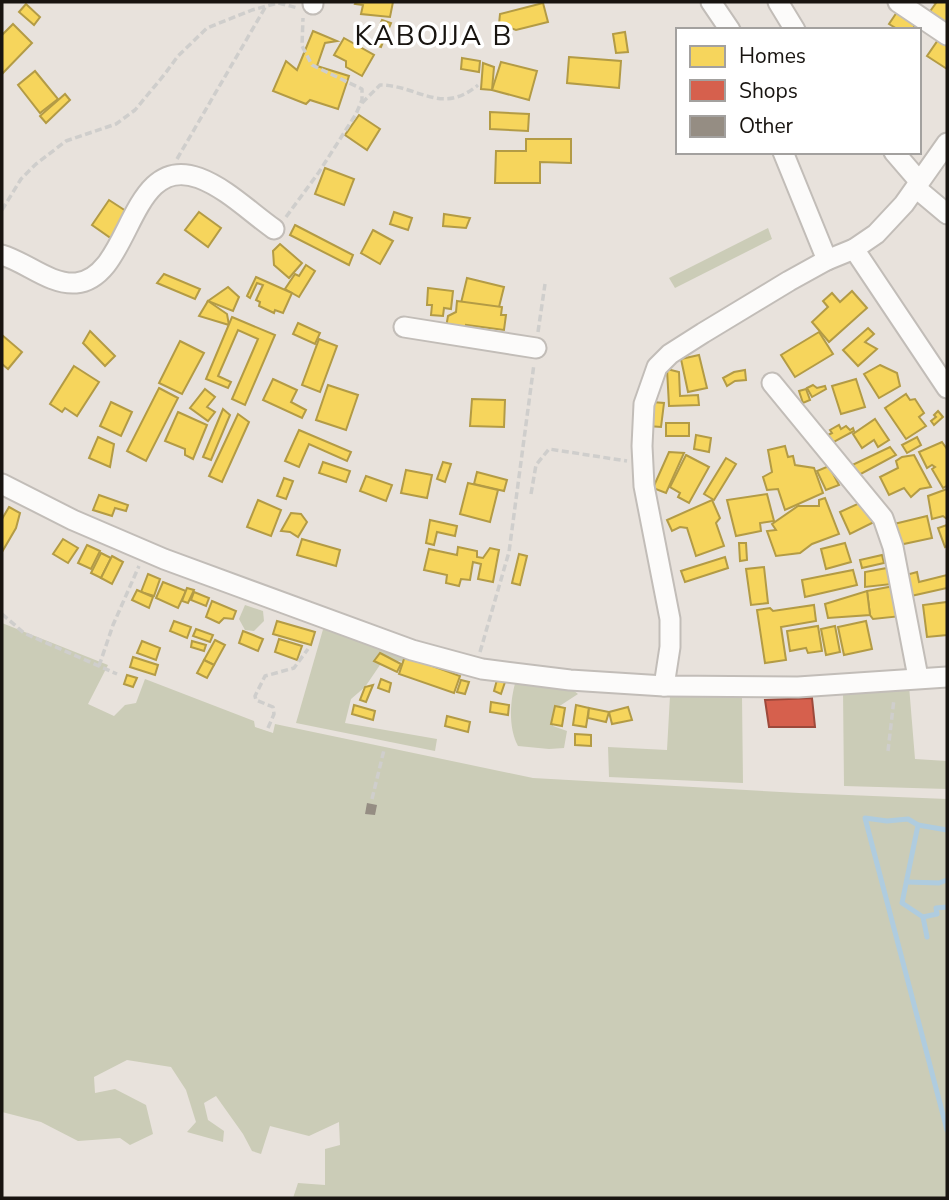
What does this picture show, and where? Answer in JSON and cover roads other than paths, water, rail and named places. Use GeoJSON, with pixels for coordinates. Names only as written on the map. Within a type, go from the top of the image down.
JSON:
{"type":"FeatureCollection","features":[{"type":"Feature","properties":{"kind":"street"},"geometry":{"type":"LineString","coordinates":[[711,2],[729,28]]}},
{"type":"Feature","properties":{"kind":"street"},"geometry":{"type":"LineString","coordinates":[[778,2],[794,28]]}},
{"type":"Feature","properties":{"kind":"street"},"geometry":{"type":"LineString","coordinates":[[898,2],[947,35]]}},
{"type":"Feature","properties":{"kind":"street"},"geometry":{"type":"LineString","coordinates":[[664,686],[670,647],[670,619],[644,486],[643,461],[643,404],[657,367],[670,354],[703,333],[876,234],[904,204],[947,144]]}},
{"type":"Feature","properties":{"kind":"street"},"geometry":{"type":"LineString","coordinates":[[784,154],[827,260]]}},
{"type":"Feature","properties":{"kind":"street"},"geometry":{"type":"LineString","coordinates":[[895,154],[917,185],[947,214]]}},
{"type":"Feature","properties":{"kind":"street"},"geometry":{"type":"LineString","coordinates":[[2,255],[47,276],[76,283],[89,278],[108,261],[155,184],[176,174],[198,178],[222,191],[274,229]]}},
{"type":"Feature","properties":{"kind":"street"},"geometry":{"type":"LineString","coordinates":[[854,249],[947,388]]}},
{"type":"Feature","properties":{"kind":"street"},"geometry":{"type":"LineString","coordinates":[[404,327],[536,348]]}},
{"type":"Feature","properties":{"kind":"street"},"geometry":{"type":"LineString","coordinates":[[772,383],[883,518],[893,547],[918,677]]}},
{"type":"Feature","properties":{"kind":"street"},"geometry":{"type":"LineString","coordinates":[[2,484],[63,515],[145,551],[412,650],[475,667],[570,680],[664,686],[798,687],[947,677]]}},
{"type":"Feature","properties":{"kind":"waterway"},"geometry":{"type":"LineString","coordinates":[[947,830],[918,825],[908,819],[887,821],[865,818],[947,1130]]}},
{"type":"Feature","properties":{"kind":"waterway"},"geometry":{"type":"LineString","coordinates":[[918,825],[902,903],[923,917],[927,937]]}},
{"type":"Feature","properties":{"kind":"waterway"},"geometry":{"type":"LineString","coordinates":[[907,882],[939,883],[947,880]]}},
{"type":"Feature","properties":{"kind":"waterway"},"geometry":{"type":"LineString","coordinates":[[923,917],[937,914],[936,908],[947,907]]}},
{"type":"Feature","properties":{"kind":"district","name":"KABOJJA B"},"geometry":{"type":"Point","coordinates":[434,36]}}]}
